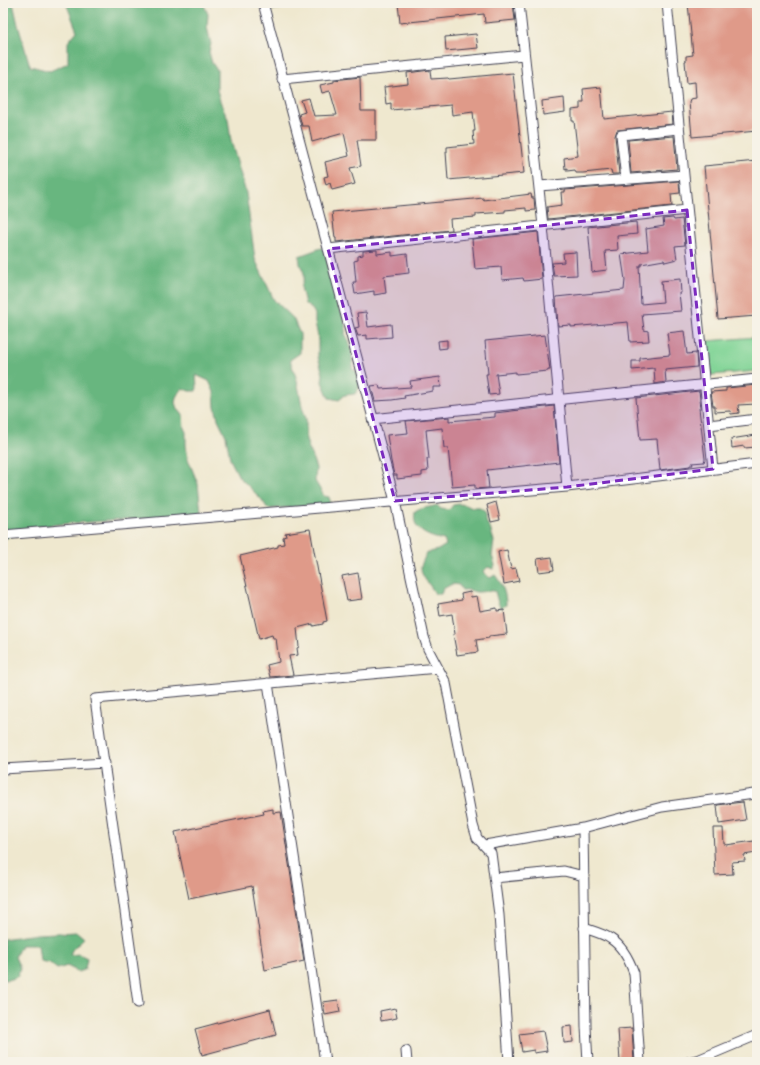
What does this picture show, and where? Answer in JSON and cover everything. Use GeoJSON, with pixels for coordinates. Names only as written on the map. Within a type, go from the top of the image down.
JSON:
{"type":"FeatureCollection","features":[{"type":"Feature","properties":{"kind":"street"},"geometry":{"type":"LineString","coordinates":[[263,3],[394,501],[424,637],[428,649],[446,683],[473,825],[477,838],[491,853],[499,915],[509,1062]]}},
{"type":"Feature","properties":{"kind":"street"},"geometry":{"type":"LineString","coordinates":[[519,3],[543,226],[567,487]]}},
{"type":"Feature","properties":{"kind":"street"},"geometry":{"type":"LineString","coordinates":[[667,3],[713,469]]}},
{"type":"Feature","properties":{"kind":"street"},"geometry":{"type":"LineString","coordinates":[[282,79],[524,56]]}},
{"type":"Feature","properties":{"kind":"street"},"geometry":{"type":"LineString","coordinates":[[626,179],[621,135],[679,129]]}},
{"type":"Feature","properties":{"kind":"street"},"geometry":{"type":"LineString","coordinates":[[539,186],[684,175]]}},
{"type":"Feature","properties":{"kind":"street"},"geometry":{"type":"LineString","coordinates":[[328,249],[687,210]]}},
{"type":"Feature","properties":{"kind":"street"},"geometry":{"type":"LineString","coordinates":[[372,418],[757,379]]}},
{"type":"Feature","properties":{"kind":"street"},"geometry":{"type":"LineString","coordinates":[[709,425],[757,419]]}},
{"type":"Feature","properties":{"kind":"street"},"geometry":{"type":"LineString","coordinates":[[3,535],[567,487],[757,464]]}},
{"type":"Feature","properties":{"kind":"street"},"geometry":{"type":"LineString","coordinates":[[138,1003],[95,700],[438,668]]}},
{"type":"Feature","properties":{"kind":"street"},"geometry":{"type":"LineString","coordinates":[[268,683],[325,1062]]}},
{"type":"Feature","properties":{"kind":"street"},"geometry":{"type":"LineString","coordinates":[[3,769],[105,763]]}},
{"type":"Feature","properties":{"kind":"street"},"geometry":{"type":"LineString","coordinates":[[485,846],[583,828],[662,807],[754,794]]}},
{"type":"Feature","properties":{"kind":"street"},"geometry":{"type":"LineString","coordinates":[[583,828],[586,1027],[588,1062]]}},
{"type":"Feature","properties":{"kind":"street"},"geometry":{"type":"LineString","coordinates":[[494,878],[564,871],[584,876]]}},
{"type":"Feature","properties":{"kind":"street"},"geometry":{"type":"LineString","coordinates":[[584,928],[611,939],[619,946],[631,965],[634,974],[640,1062]]}},
{"type":"Feature","properties":{"kind":"street"},"geometry":{"type":"LineString","coordinates":[[688,1062],[701,1060],[757,1035]]}},
{"type":"Feature","properties":{"kind":"street"},"geometry":{"type":"LineString","coordinates":[[406,1051],[407,1062]]}},
{"type":"Feature","properties":{"kind":"highlighted area"},"geometry":{"type":"Polygon","coordinates":[[[687,210],[713,469],[567,487],[395,501],[328,249],[687,210]]]}},
{"type":"Feature","properties":{"kind":"green space"},"geometry":{"type":"Polygon","coordinates":[[[3,3],[13,3],[30,66],[50,71],[68,63],[68,42],[77,31],[66,3],[203,3],[208,14],[207,27],[211,44],[209,52],[212,63],[217,70],[217,90],[228,119],[231,141],[246,193],[255,259],[274,300],[293,318],[300,334],[300,353],[290,360],[297,380],[306,419],[306,440],[316,468],[315,481],[324,496],[329,497],[331,504],[268,509],[262,500],[239,477],[230,459],[226,436],[218,419],[215,407],[214,392],[209,381],[196,375],[196,391],[189,391],[182,388],[176,397],[175,403],[183,415],[188,459],[198,484],[201,513],[195,516],[71,523],[24,528],[3,540],[3,3]]]}},
{"type":"Feature","properties":{"kind":"green space"},"geometry":{"type":"Polygon","coordinates":[[[261,3],[312,3],[312,6],[307,9],[292,7],[269,11],[261,3]]]}},
{"type":"Feature","properties":{"kind":"green space"},"geometry":{"type":"Polygon","coordinates":[[[321,248],[324,249],[328,262],[328,271],[332,276],[337,293],[335,300],[344,320],[345,334],[352,350],[352,369],[356,371],[361,385],[355,394],[345,395],[339,400],[329,398],[322,382],[323,374],[318,357],[318,337],[315,314],[312,309],[305,304],[301,287],[304,273],[300,264],[299,256],[321,248]]]}},
{"type":"Feature","properties":{"kind":"green space"},"geometry":{"type":"Polygon","coordinates":[[[757,337],[757,371],[711,375],[707,341],[757,337]]]}},
{"type":"Feature","properties":{"kind":"green space"},"geometry":{"type":"Polygon","coordinates":[[[459,504],[472,508],[480,508],[485,512],[485,520],[490,528],[494,541],[492,556],[495,565],[493,569],[488,567],[483,572],[490,578],[495,575],[502,585],[506,605],[501,608],[495,591],[478,592],[462,590],[459,585],[452,584],[443,589],[441,594],[435,594],[421,572],[421,566],[426,553],[438,550],[446,545],[444,540],[427,535],[418,528],[414,519],[415,512],[420,509],[437,505],[441,509],[449,510],[453,505],[459,504]]]}},
{"type":"Feature","properties":{"kind":"green space"},"geometry":{"type":"Polygon","coordinates":[[[77,932],[84,938],[72,950],[70,955],[79,954],[87,958],[85,969],[79,972],[67,966],[57,969],[50,963],[40,961],[38,945],[21,945],[15,957],[20,968],[18,976],[12,979],[3,980],[3,939],[37,934],[77,932]]]}},
{"type":"Feature","properties":{"kind":"building"},"geometry":{"type":"Polygon","coordinates":[[[398,3],[513,3],[515,20],[485,23],[484,14],[400,23],[398,3]]]}},
{"type":"Feature","properties":{"kind":"building"},"geometry":{"type":"Polygon","coordinates":[[[688,3],[757,3],[757,131],[692,137],[689,102],[690,99],[696,98],[695,82],[687,83],[685,61],[686,56],[693,55],[688,3]]]}},
{"type":"Feature","properties":{"kind":"building"},"geometry":{"type":"Polygon","coordinates":[[[476,34],[478,48],[446,51],[445,37],[476,34]]]}},
{"type":"Feature","properties":{"kind":"building"},"geometry":{"type":"Polygon","coordinates":[[[430,70],[431,79],[449,79],[513,73],[524,173],[448,180],[447,147],[474,144],[473,131],[475,131],[473,112],[452,115],[451,105],[391,110],[391,103],[386,104],[384,87],[408,84],[407,73],[430,70]]]}},
{"type":"Feature","properties":{"kind":"building"},"geometry":{"type":"Polygon","coordinates":[[[360,77],[361,111],[376,111],[376,140],[357,140],[361,166],[350,168],[355,184],[332,190],[330,183],[326,185],[324,177],[328,176],[325,162],[349,156],[344,133],[312,142],[309,126],[302,126],[299,114],[305,112],[301,100],[309,98],[314,116],[337,115],[330,91],[322,93],[320,85],[334,82],[334,80],[360,77]]]}},
{"type":"Feature","properties":{"kind":"building"},"geometry":{"type":"Polygon","coordinates":[[[601,87],[604,119],[672,112],[673,124],[617,130],[615,136],[619,174],[612,174],[611,170],[583,173],[576,173],[575,170],[567,171],[567,168],[565,169],[564,158],[578,156],[574,121],[572,121],[572,110],[580,109],[580,102],[584,102],[583,89],[601,87]]]}},
{"type":"Feature","properties":{"kind":"building"},"geometry":{"type":"Polygon","coordinates":[[[564,98],[565,112],[543,115],[542,101],[564,98]]]}},
{"type":"Feature","properties":{"kind":"building"},"geometry":{"type":"Polygon","coordinates":[[[674,136],[677,169],[631,173],[628,140],[674,136]]]}},
{"type":"Feature","properties":{"kind":"building"},"geometry":{"type":"Polygon","coordinates":[[[757,161],[757,316],[718,319],[704,166],[757,161]]]}},
{"type":"Feature","properties":{"kind":"building"},"geometry":{"type":"Polygon","coordinates":[[[679,181],[680,193],[671,194],[672,206],[548,219],[547,207],[562,205],[561,192],[565,192],[565,190],[679,181]]]}},
{"type":"Feature","properties":{"kind":"building"},"geometry":{"type":"Polygon","coordinates":[[[531,194],[532,198],[534,198],[535,210],[526,211],[526,208],[505,210],[505,212],[476,214],[476,217],[450,219],[451,230],[336,242],[335,238],[332,212],[483,198],[483,200],[531,194]]]}},
{"type":"Feature","properties":{"kind":"building"},"geometry":{"type":"Polygon","coordinates":[[[673,218],[674,220],[682,219],[685,245],[675,246],[677,259],[665,262],[664,260],[641,264],[641,266],[639,266],[641,304],[663,302],[661,281],[680,279],[681,293],[679,293],[681,311],[642,314],[644,330],[648,331],[649,341],[630,342],[628,322],[571,327],[571,325],[558,326],[556,297],[624,290],[625,280],[621,254],[648,251],[646,229],[664,226],[663,219],[673,218]]]}},
{"type":"Feature","properties":{"kind":"building"},"geometry":{"type":"Polygon","coordinates":[[[636,222],[637,234],[617,236],[618,250],[605,251],[607,270],[592,272],[588,227],[636,222]]]}},
{"type":"Feature","properties":{"kind":"building"},"geometry":{"type":"Polygon","coordinates":[[[538,232],[542,279],[524,281],[523,278],[502,280],[501,267],[475,269],[472,239],[538,232]]]}},
{"type":"Feature","properties":{"kind":"building"},"geometry":{"type":"Polygon","coordinates":[[[377,250],[377,254],[392,252],[392,256],[407,254],[409,273],[384,276],[386,293],[374,295],[374,291],[355,294],[353,282],[356,282],[354,261],[358,260],[358,256],[363,255],[363,251],[377,250]]]}},
{"type":"Feature","properties":{"kind":"building"},"geometry":{"type":"Polygon","coordinates":[[[576,252],[577,275],[554,276],[552,263],[564,262],[563,253],[576,252]]]}},
{"type":"Feature","properties":{"kind":"building"},"geometry":{"type":"Polygon","coordinates":[[[366,312],[368,327],[391,324],[392,337],[367,339],[367,335],[358,336],[355,328],[359,327],[357,313],[366,312]]]}},
{"type":"Feature","properties":{"kind":"building"},"geometry":{"type":"Polygon","coordinates":[[[684,331],[687,354],[696,353],[697,367],[665,370],[666,382],[655,384],[654,368],[632,370],[632,361],[640,361],[640,358],[670,355],[667,333],[684,331]]]}},
{"type":"Feature","properties":{"kind":"building"},"geometry":{"type":"Polygon","coordinates":[[[545,335],[550,370],[516,374],[516,372],[496,374],[499,394],[489,395],[486,374],[488,374],[485,341],[545,335]]]}},
{"type":"Feature","properties":{"kind":"building"},"geometry":{"type":"Polygon","coordinates":[[[447,340],[447,348],[439,349],[438,341],[447,340]]]}},
{"type":"Feature","properties":{"kind":"building"},"geometry":{"type":"Polygon","coordinates":[[[440,377],[441,387],[433,387],[433,391],[404,396],[405,398],[392,400],[375,401],[371,386],[379,385],[380,389],[411,387],[410,381],[440,377]]]}},
{"type":"Feature","properties":{"kind":"building"},"geometry":{"type":"Polygon","coordinates":[[[757,385],[757,404],[738,405],[739,413],[731,414],[730,411],[715,412],[711,392],[726,391],[726,388],[757,385]]]}},
{"type":"Feature","properties":{"kind":"building"},"geometry":{"type":"Polygon","coordinates":[[[699,391],[701,408],[699,408],[705,459],[704,462],[692,463],[693,465],[690,466],[660,470],[657,439],[640,440],[636,398],[699,391]]]}},
{"type":"Feature","properties":{"kind":"building"},"geometry":{"type":"Polygon","coordinates":[[[554,406],[559,462],[487,470],[489,488],[475,489],[475,485],[452,487],[448,448],[444,448],[442,428],[426,430],[429,459],[427,459],[428,471],[422,472],[422,476],[397,479],[397,475],[394,475],[387,435],[408,433],[406,421],[449,417],[449,421],[495,417],[495,413],[554,406]]]}},
{"type":"Feature","properties":{"kind":"building"},"geometry":{"type":"Polygon","coordinates":[[[756,435],[757,447],[744,448],[744,446],[732,448],[731,439],[756,435]]]}},
{"type":"Feature","properties":{"kind":"building"},"geometry":{"type":"Polygon","coordinates":[[[496,502],[500,520],[491,522],[487,505],[496,502]]]}},
{"type":"Feature","properties":{"kind":"building"},"geometry":{"type":"Polygon","coordinates":[[[310,529],[327,621],[323,622],[323,624],[313,626],[313,624],[297,628],[299,647],[297,648],[298,655],[289,656],[293,675],[270,677],[267,665],[279,662],[276,638],[273,638],[272,635],[259,639],[240,556],[278,547],[278,545],[284,544],[283,537],[286,536],[285,533],[310,529]]]}},
{"type":"Feature","properties":{"kind":"building"},"geometry":{"type":"Polygon","coordinates":[[[507,550],[511,569],[516,568],[519,581],[504,584],[498,552],[507,550]]]}},
{"type":"Feature","properties":{"kind":"building"},"geometry":{"type":"Polygon","coordinates":[[[552,557],[554,570],[539,572],[537,559],[552,557]]]}},
{"type":"Feature","properties":{"kind":"building"},"geometry":{"type":"Polygon","coordinates":[[[358,573],[362,599],[347,601],[342,576],[358,573]]]}},
{"type":"Feature","properties":{"kind":"building"},"geometry":{"type":"Polygon","coordinates":[[[470,592],[471,597],[477,596],[480,611],[497,608],[497,611],[504,610],[507,634],[489,636],[489,638],[476,640],[478,652],[457,655],[453,634],[455,634],[452,614],[440,616],[438,604],[462,600],[461,594],[470,592]]]}},
{"type":"Feature","properties":{"kind":"building"},"geometry":{"type":"Polygon","coordinates":[[[743,802],[746,820],[719,824],[717,805],[743,802]]]}},
{"type":"Feature","properties":{"kind":"building"},"geometry":{"type":"Polygon","coordinates":[[[273,809],[273,813],[281,812],[304,961],[265,970],[252,886],[189,899],[175,832],[264,814],[263,811],[273,809]]]}},
{"type":"Feature","properties":{"kind":"building"},"geometry":{"type":"Polygon","coordinates":[[[713,828],[723,828],[724,844],[726,845],[754,841],[756,853],[744,855],[745,861],[732,862],[733,874],[715,875],[713,828]]]}},
{"type":"Feature","properties":{"kind":"building"},"geometry":{"type":"Polygon","coordinates":[[[338,1000],[340,1012],[325,1015],[323,1002],[338,1000]]]}},
{"type":"Feature","properties":{"kind":"building"},"geometry":{"type":"Polygon","coordinates":[[[395,1008],[397,1018],[381,1021],[380,1011],[395,1008]]]}},
{"type":"Feature","properties":{"kind":"building"},"geometry":{"type":"Polygon","coordinates":[[[270,1009],[276,1035],[202,1055],[195,1029],[270,1009]]]}},
{"type":"Feature","properties":{"kind":"building"},"geometry":{"type":"Polygon","coordinates":[[[572,1026],[573,1042],[564,1043],[563,1027],[572,1026]]]}},
{"type":"Feature","properties":{"kind":"building"},"geometry":{"type":"Polygon","coordinates":[[[632,1028],[634,1062],[620,1062],[618,1029],[632,1028]]]}},
{"type":"Feature","properties":{"kind":"building"},"geometry":{"type":"Polygon","coordinates":[[[543,1031],[547,1051],[534,1053],[534,1050],[522,1052],[519,1034],[543,1031]]]}}]}
